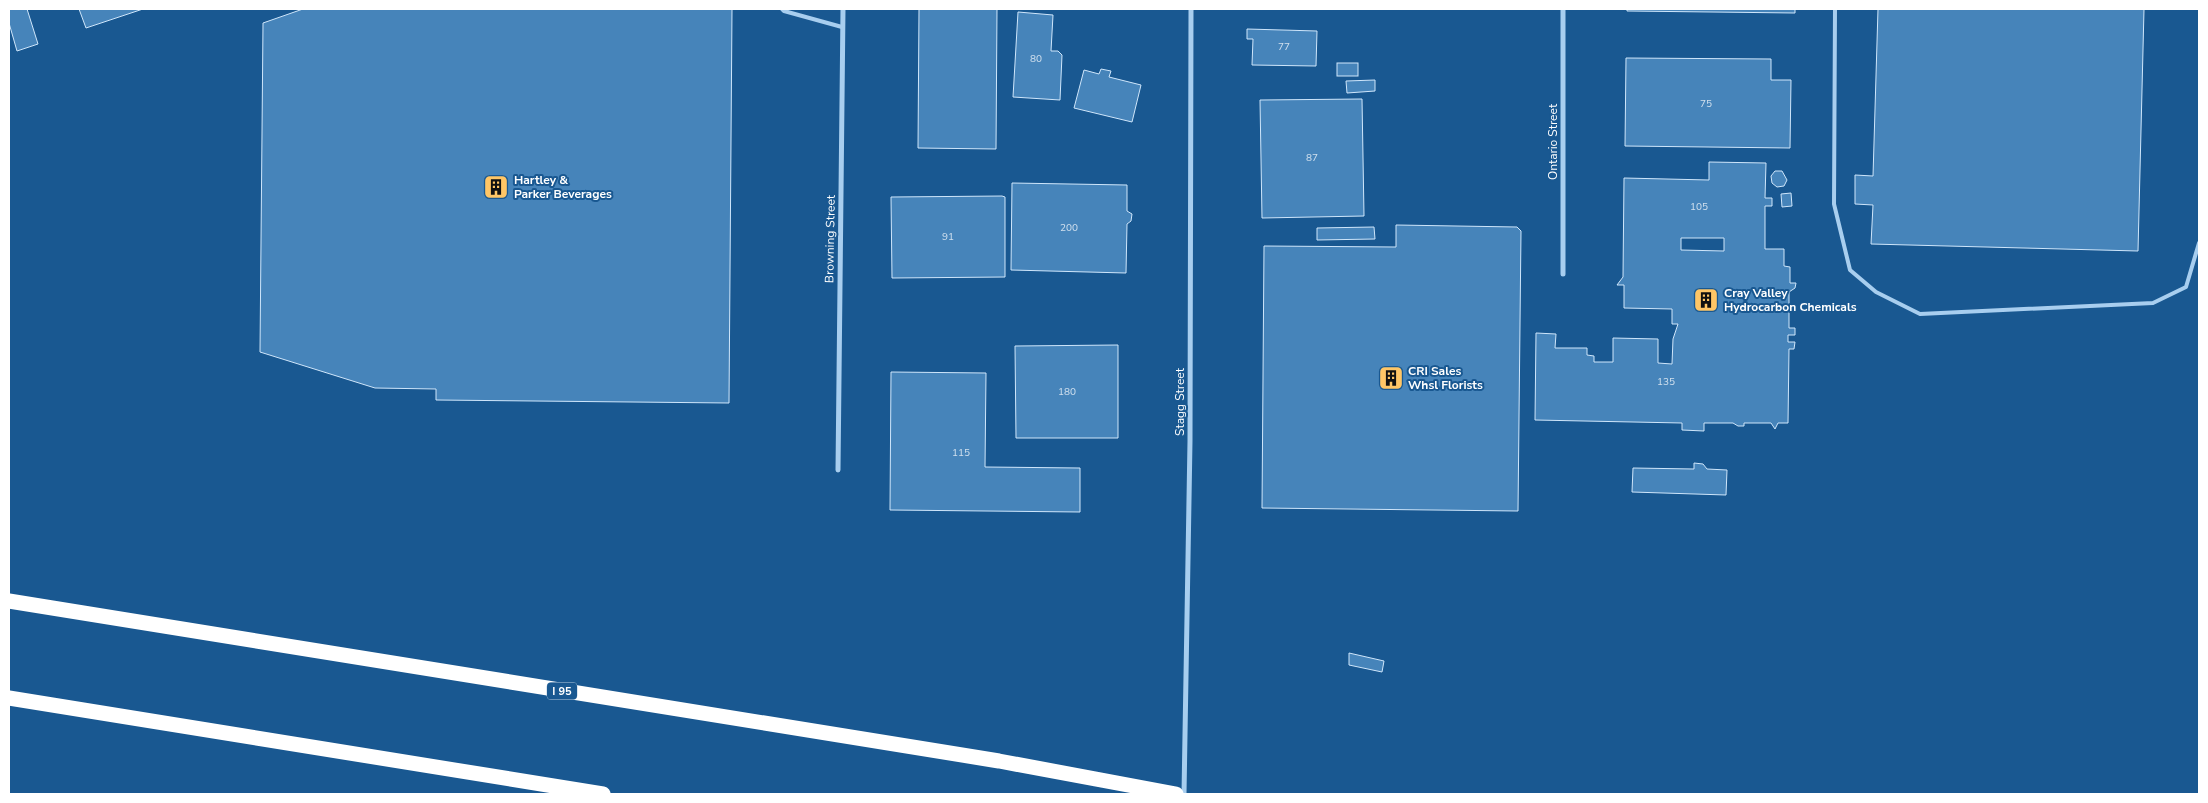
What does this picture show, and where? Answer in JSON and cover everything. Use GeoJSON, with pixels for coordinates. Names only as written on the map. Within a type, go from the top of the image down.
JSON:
{"type":"FeatureCollection","features":[{"type":"Feature","properties":{"kind":"highway","name":"I 95"},"geometry":{"type":"LineString","coordinates":[[9,601],[1116,782],[1176,794]]}},
{"type":"Feature","properties":{"kind":"highway"},"geometry":{"type":"LineString","coordinates":[[9,698],[603,794]]}},
{"type":"Feature","properties":{"kind":"street","name":"Browning Street"},"geometry":{"type":"LineString","coordinates":[[838,470],[843,9]]}},
{"type":"Feature","properties":{"kind":"street","name":"Stagg Street"},"geometry":{"type":"LineString","coordinates":[[1184,794],[1190,441],[1191,9]]}},
{"type":"Feature","properties":{"kind":"street","name":"Ontario Street"},"geometry":{"type":"LineString","coordinates":[[1563,9],[1563,274]]}},
{"type":"Feature","properties":{"kind":"lane"},"geometry":{"type":"LineString","coordinates":[[782,9],[842,27]]}},
{"type":"Feature","properties":{"kind":"lane"},"geometry":{"type":"LineString","coordinates":[[1835,9],[1834,204],[1850,270],[1876,292],[1920,314],[2153,303],[2186,287],[2199,243]]}},
{"type":"Feature","properties":{"kind":"building"},"geometry":{"type":"Polygon","coordinates":[[[9,9],[27,9],[38,44],[17,51],[9,23],[9,9]]]}},
{"type":"Feature","properties":{"kind":"building"},"geometry":{"type":"Polygon","coordinates":[[[79,9],[143,9],[86,28],[79,9]]]}},
{"type":"Feature","properties":{"kind":"building","name":"Hartley & Parker Beverages"},"geometry":{"type":"Polygon","coordinates":[[[303,9],[732,9],[729,403],[436,400],[436,389],[375,388],[260,352],[263,23],[303,9]]]}},
{"type":"Feature","properties":{"kind":"building"},"geometry":{"type":"Polygon","coordinates":[[[919,9],[997,9],[996,149],[918,148],[919,9]]]}},
{"type":"Feature","properties":{"kind":"building"},"geometry":{"type":"Polygon","coordinates":[[[1627,9],[1795,9],[1795,13],[1627,11],[1627,9]]]}},
{"type":"Feature","properties":{"kind":"building"},"geometry":{"type":"Polygon","coordinates":[[[1878,9],[2144,9],[2138,251],[1871,244],[1873,205],[1855,204],[1855,175],[1873,176],[1878,9]]]}},
{"type":"Feature","properties":{"kind":"building"},"geometry":{"type":"Polygon","coordinates":[[[1018,12],[1053,15],[1051,51],[1058,51],[1062,55],[1060,100],[1013,97],[1018,12]]]}},
{"type":"Feature","properties":{"kind":"building"},"geometry":{"type":"Polygon","coordinates":[[[1247,29],[1317,31],[1316,66],[1252,65],[1253,39],[1247,39],[1247,29]]]}},
{"type":"Feature","properties":{"kind":"building"},"geometry":{"type":"Polygon","coordinates":[[[1626,58],[1771,59],[1771,80],[1791,80],[1790,148],[1625,146],[1626,58]]]}},
{"type":"Feature","properties":{"kind":"building"},"geometry":{"type":"Polygon","coordinates":[[[1337,63],[1358,63],[1358,76],[1337,76],[1337,63]]]}},
{"type":"Feature","properties":{"kind":"building"},"geometry":{"type":"Polygon","coordinates":[[[1101,69],[1111,71],[1109,77],[1141,85],[1132,122],[1074,108],[1084,70],[1099,74],[1101,69]]]}},
{"type":"Feature","properties":{"kind":"building"},"geometry":{"type":"Polygon","coordinates":[[[1375,80],[1375,91],[1347,93],[1346,81],[1375,80]]]}},
{"type":"Feature","properties":{"kind":"building"},"geometry":{"type":"Polygon","coordinates":[[[1362,99],[1364,216],[1262,218],[1260,100],[1362,99]]]}},
{"type":"Feature","properties":{"kind":"building","name":"Cray Valley Hydrocarbon Chemicals"},"geometry":{"type":"Polygon","coordinates":[[[1709,162],[1766,163],[1765,198],[1772,198],[1772,206],[1765,206],[1765,249],[1784,249],[1784,266],[1790,267],[1790,283],[1796,283],[1795,288],[1789,292],[1789,328],[1795,328],[1795,335],[1788,335],[1788,342],[1795,342],[1794,349],[1789,349],[1788,423],[1778,423],[1775,429],[1771,423],[1744,423],[1744,426],[1738,426],[1733,423],[1704,423],[1704,431],[1682,430],[1682,423],[1535,420],[1536,333],[1556,334],[1555,348],[1587,348],[1587,355],[1594,356],[1594,362],[1613,362],[1613,338],[1658,339],[1658,363],[1672,364],[1673,339],[1678,324],[1672,324],[1672,309],[1624,308],[1624,285],[1617,285],[1623,277],[1624,178],[1709,180],[1709,162]],[[1681,238],[1681,250],[1724,251],[1724,238],[1681,238]]]}},
{"type":"Feature","properties":{"kind":"building"},"geometry":{"type":"Polygon","coordinates":[[[1775,171],[1782,171],[1787,180],[1784,186],[1777,187],[1772,183],[1771,176],[1775,171]]]}},
{"type":"Feature","properties":{"kind":"building"},"geometry":{"type":"Polygon","coordinates":[[[1012,183],[1127,185],[1127,211],[1132,214],[1131,221],[1127,224],[1126,273],[1011,270],[1012,183]]]}},
{"type":"Feature","properties":{"kind":"building"},"geometry":{"type":"Polygon","coordinates":[[[1791,193],[1792,206],[1782,207],[1781,194],[1791,193]]]}},
{"type":"Feature","properties":{"kind":"building"},"geometry":{"type":"Polygon","coordinates":[[[891,197],[1005,197],[1005,277],[892,278],[891,197]]]}},
{"type":"Feature","properties":{"kind":"building","name":"CRI Sales Whsl Florists"},"geometry":{"type":"Polygon","coordinates":[[[1396,225],[1517,227],[1521,231],[1518,511],[1262,508],[1264,246],[1396,247],[1396,225]]]}},
{"type":"Feature","properties":{"kind":"building"},"geometry":{"type":"Polygon","coordinates":[[[1374,227],[1375,239],[1317,240],[1317,228],[1374,227]]]}},
{"type":"Feature","properties":{"kind":"building"},"geometry":{"type":"Polygon","coordinates":[[[1118,345],[1118,438],[1016,438],[1015,346],[1118,345]]]}},
{"type":"Feature","properties":{"kind":"building"},"geometry":{"type":"Polygon","coordinates":[[[891,372],[986,373],[985,467],[1080,468],[1080,512],[890,510],[891,372]]]}},
{"type":"Feature","properties":{"kind":"building"},"geometry":{"type":"Polygon","coordinates":[[[1694,463],[1703,464],[1707,469],[1727,470],[1726,495],[1632,492],[1633,468],[1694,469],[1694,463]]]}},
{"type":"Feature","properties":{"kind":"building"},"geometry":{"type":"Polygon","coordinates":[[[1349,653],[1384,661],[1382,672],[1349,665],[1349,653]]]}},
{"type":"Feature","properties":{"kind":"place","name":"Hartley & Parker Beverages"},"geometry":{"type":"Point","coordinates":[496,187]}},
{"type":"Feature","properties":{"kind":"place","name":"Cray Valley Hydrocarbon Chemicals"},"geometry":{"type":"Point","coordinates":[1706,300]}},
{"type":"Feature","properties":{"kind":"place","name":"CRI Sales Whsl Florists"},"geometry":{"type":"Point","coordinates":[1391,378]}}]}
